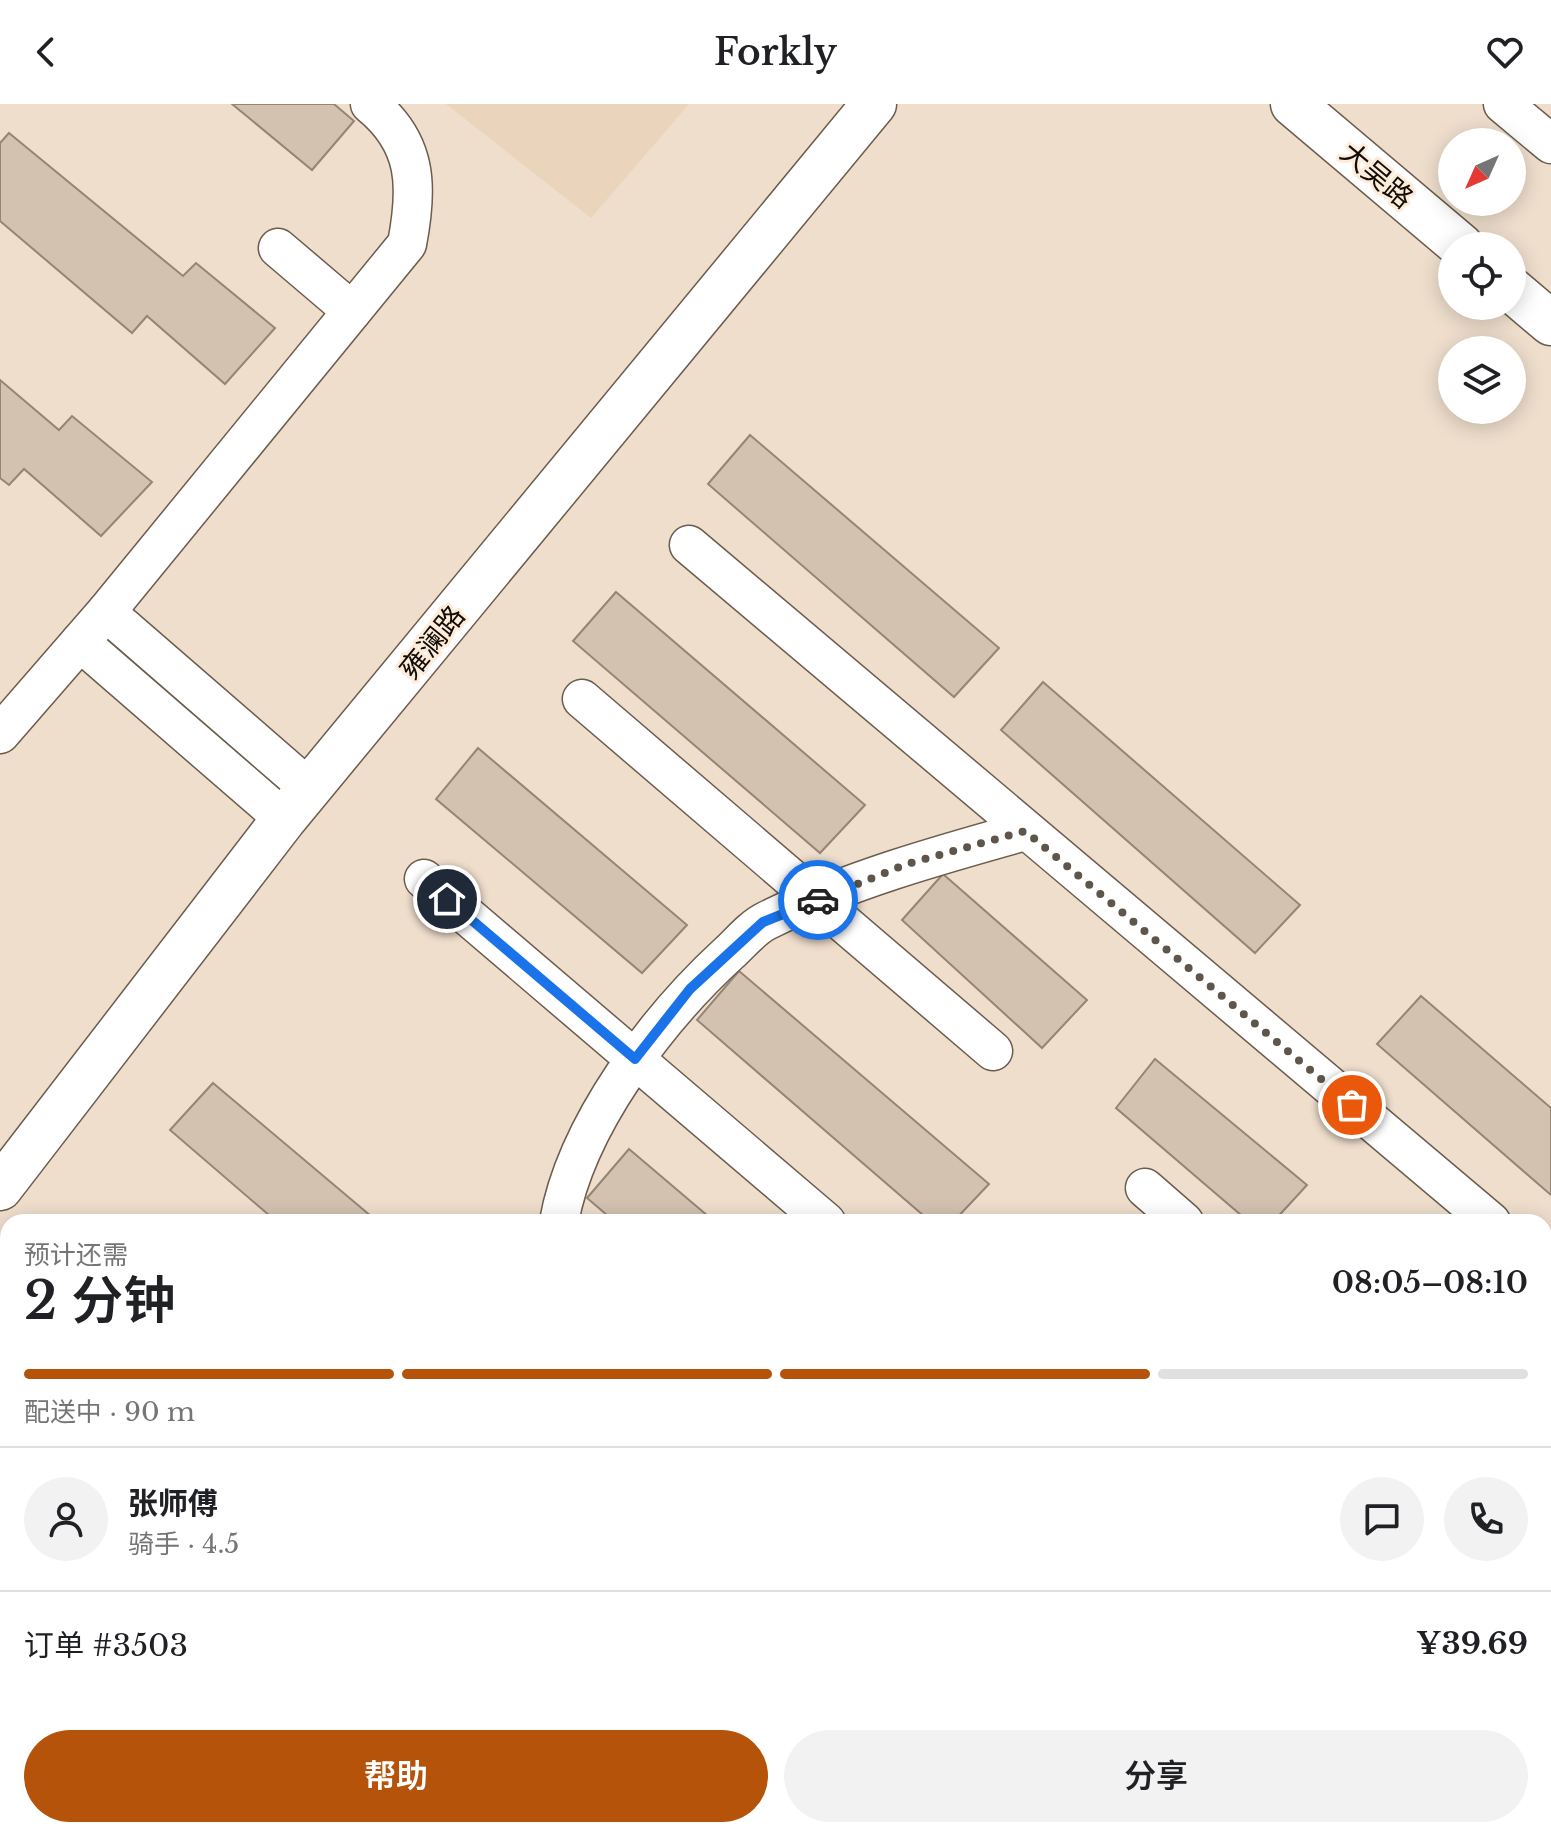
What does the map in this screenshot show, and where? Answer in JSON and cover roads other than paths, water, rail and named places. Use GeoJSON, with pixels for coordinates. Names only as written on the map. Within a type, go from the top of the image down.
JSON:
{"type":"FeatureCollection","features":[{"type":"Feature","properties":{"kind":"street"},"geometry":{"type":"LineString","coordinates":[[0,734],[106,612],[407,244],[415,203],[410,157],[388,119],[370,104]]}},
{"type":"Feature","properties":{"kind":"street","name":"雍澜路"},"geometry":{"type":"LineString","coordinates":[[0,1188],[298,805],[874,104]]}},
{"type":"Feature","properties":{"kind":"street","name":"大吴路"},"geometry":{"type":"LineString","coordinates":[[1293,104],[1444,232]]}},
{"type":"Feature","properties":{"kind":"street"},"geometry":{"type":"LineString","coordinates":[[1503,104],[1551,144]]}},
{"type":"Feature","properties":{"kind":"street"},"geometry":{"type":"LineString","coordinates":[[278,248],[352,311]]}},
{"type":"Feature","properties":{"kind":"street"},"geometry":{"type":"LineString","coordinates":[[1526,302],[1551,323]]}},
{"type":"Feature","properties":{"kind":"street"},"geometry":{"type":"LineString","coordinates":[[689,545],[1481,1214]]}},
{"type":"Feature","properties":{"kind":"street"},"geometry":{"type":"LineString","coordinates":[[106,612],[298,805]]}},
{"type":"Feature","properties":{"kind":"street"},"geometry":{"type":"LineString","coordinates":[[80,642],[298,805]]}},
{"type":"Feature","properties":{"kind":"street"},"geometry":{"type":"LineString","coordinates":[[582,699],[993,1051]]}},
{"type":"Feature","properties":{"kind":"street"},"geometry":{"type":"LineString","coordinates":[[560,1214],[565,1189],[623,1074],[690,989],[763,922],[907,864],[1025,831]]}},
{"type":"Feature","properties":{"kind":"street"},"geometry":{"type":"LineString","coordinates":[[424,879],[817,1214]]}},
{"type":"Feature","properties":{"kind":"street"},"geometry":{"type":"LineString","coordinates":[[1145,1188],[1175,1214]]}}]}
